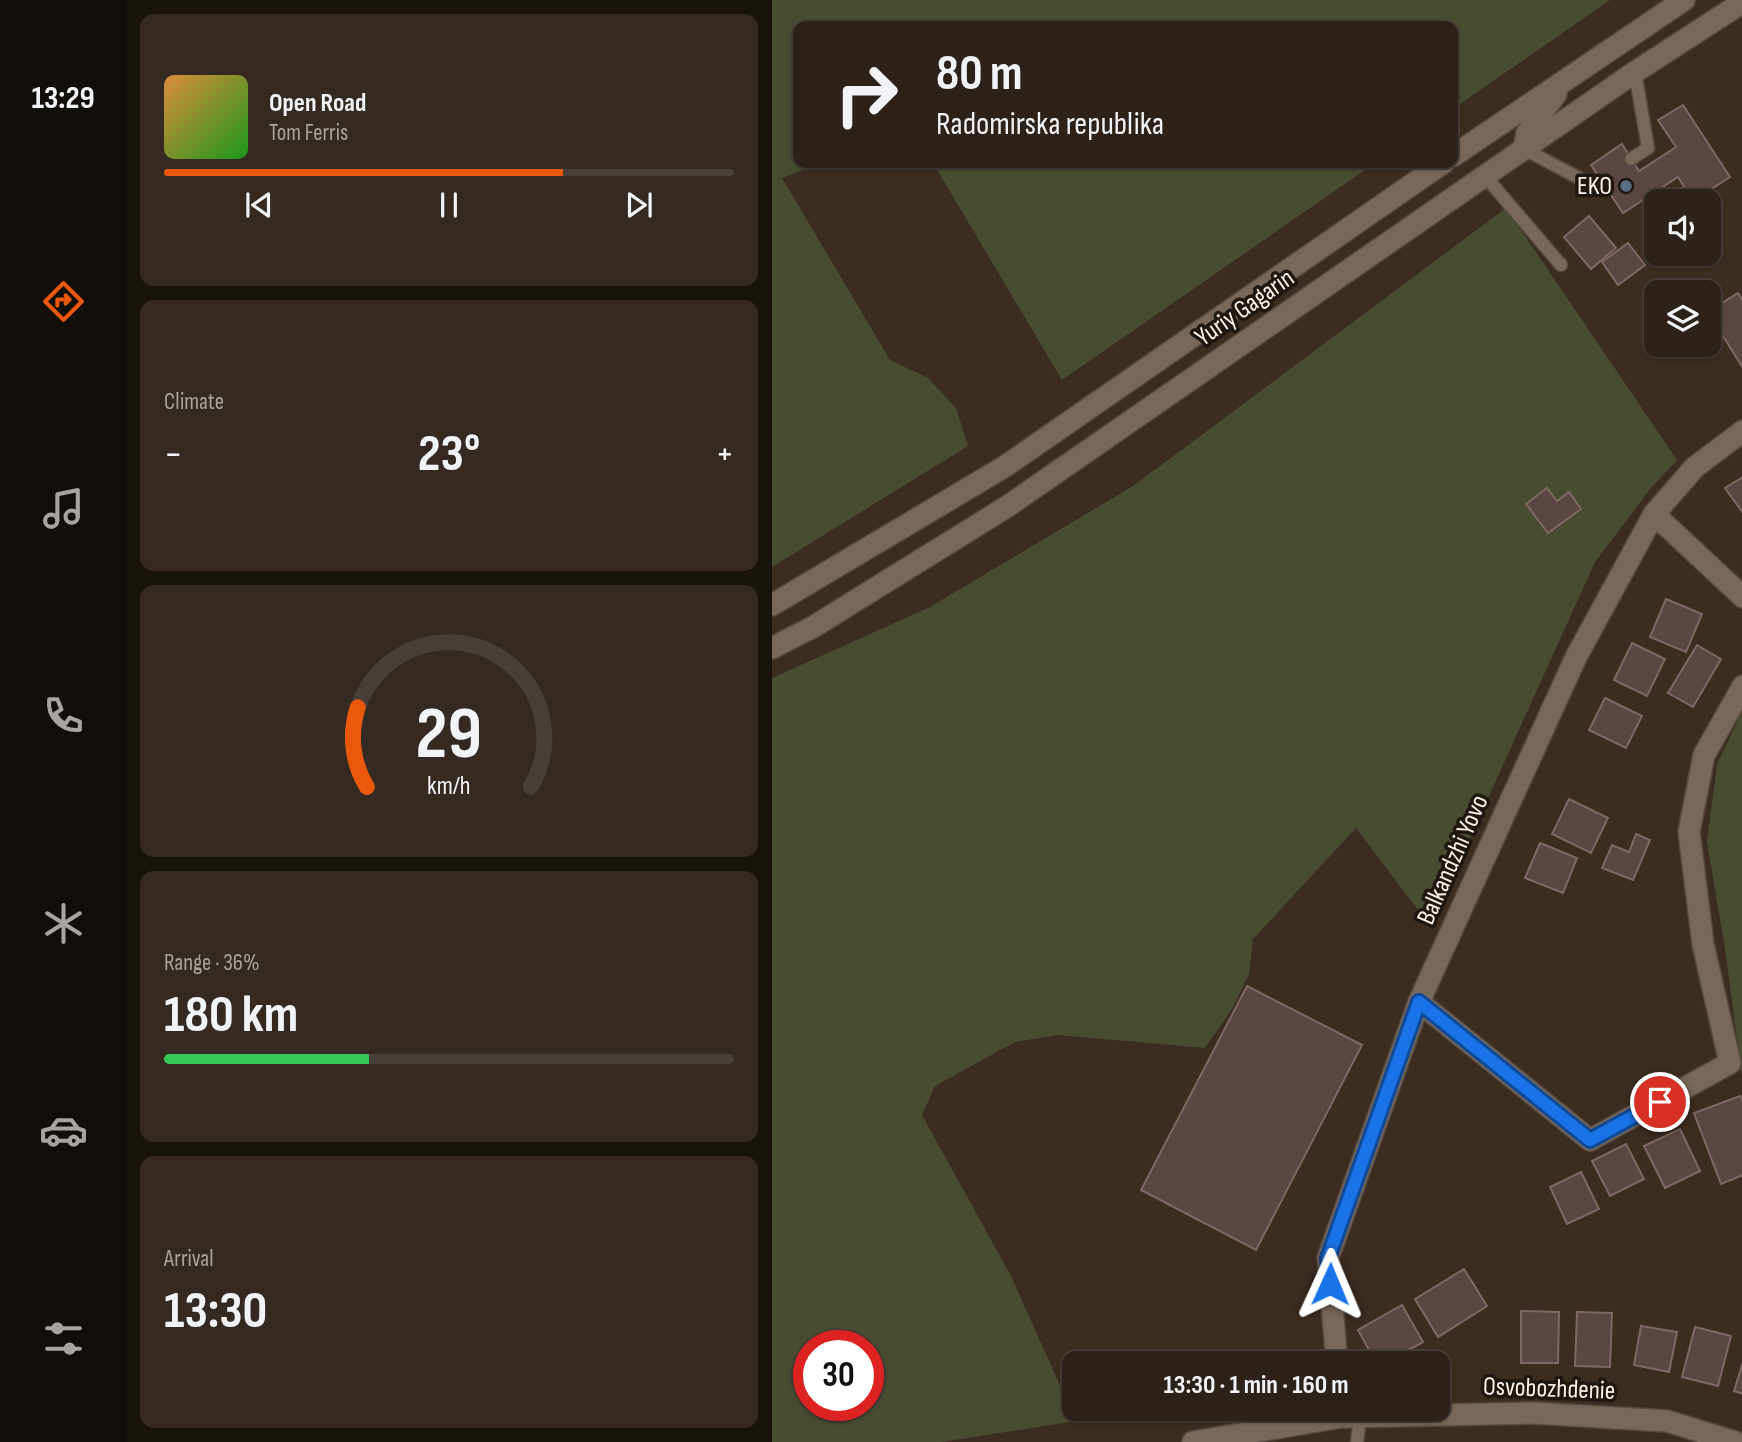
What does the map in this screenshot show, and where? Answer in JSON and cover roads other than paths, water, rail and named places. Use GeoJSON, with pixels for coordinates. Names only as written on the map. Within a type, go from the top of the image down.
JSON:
{"type":"FeatureCollection","features":[{"type":"Feature","properties":{"kind":"street"},"geometry":{"type":"LineString","coordinates":[[1458,153],[1684,0]]}},
{"type":"Feature","properties":{"kind":"street","name":"Yuriy Gagarin"},"geometry":{"type":"LineString","coordinates":[[772,648],[813,627],[1008,506],[1635,72],[1742,2]]}},
{"type":"Feature","properties":{"kind":"street"},"geometry":{"type":"LineString","coordinates":[[1524,149],[1527,133],[1568,79]]}},
{"type":"Feature","properties":{"kind":"street","name":"Yuriy Gagarin"},"geometry":{"type":"LineString","coordinates":[[772,606],[1004,467],[1436,168]]}},
{"type":"Feature","properties":{"kind":"street","name":"Balkandzhi Yovo"},"geometry":{"type":"LineString","coordinates":[[1336,1351],[1328,1258],[1419,1002],[1576,657],[1654,514],[1695,467],[1742,431]]}},
{"type":"Feature","properties":{"kind":"street"},"geometry":{"type":"LineString","coordinates":[[1654,514],[1742,597]]}},
{"type":"Feature","properties":{"kind":"street"},"geometry":{"type":"LineString","coordinates":[[1419,1002],[1590,1140],[1730,1063],[1703,944],[1689,832],[1704,754],[1742,686]]}},
{"type":"Feature","properties":{"kind":"street","name":"Osvobozhdenie"},"geometry":{"type":"LineString","coordinates":[[1450,1413],[1533,1413],[1667,1421],[1735,1442]]}},
{"type":"Feature","properties":{"kind":"street","name":"Osvobozhdenie"},"geometry":{"type":"LineString","coordinates":[[1193,1442],[1308,1421]]}},
{"type":"Feature","properties":{"kind":"lane"},"geometry":{"type":"LineString","coordinates":[[1631,159],[1648,148],[1635,72]]}},
{"type":"Feature","properties":{"kind":"lane"},"geometry":{"type":"LineString","coordinates":[[1524,149],[1592,185],[1601,180]]}},
{"type":"Feature","properties":{"kind":"lane"},"geometry":{"type":"LineString","coordinates":[[1485,176],[1561,265]]}},
{"type":"Feature","properties":{"kind":"lane"},"geometry":{"type":"LineString","coordinates":[[1350,1421],[1357,1442]]}},
{"type":"Feature","properties":{"kind":"place","name":"EKO"},"geometry":{"type":"Point","coordinates":[1626,186]}}]}
